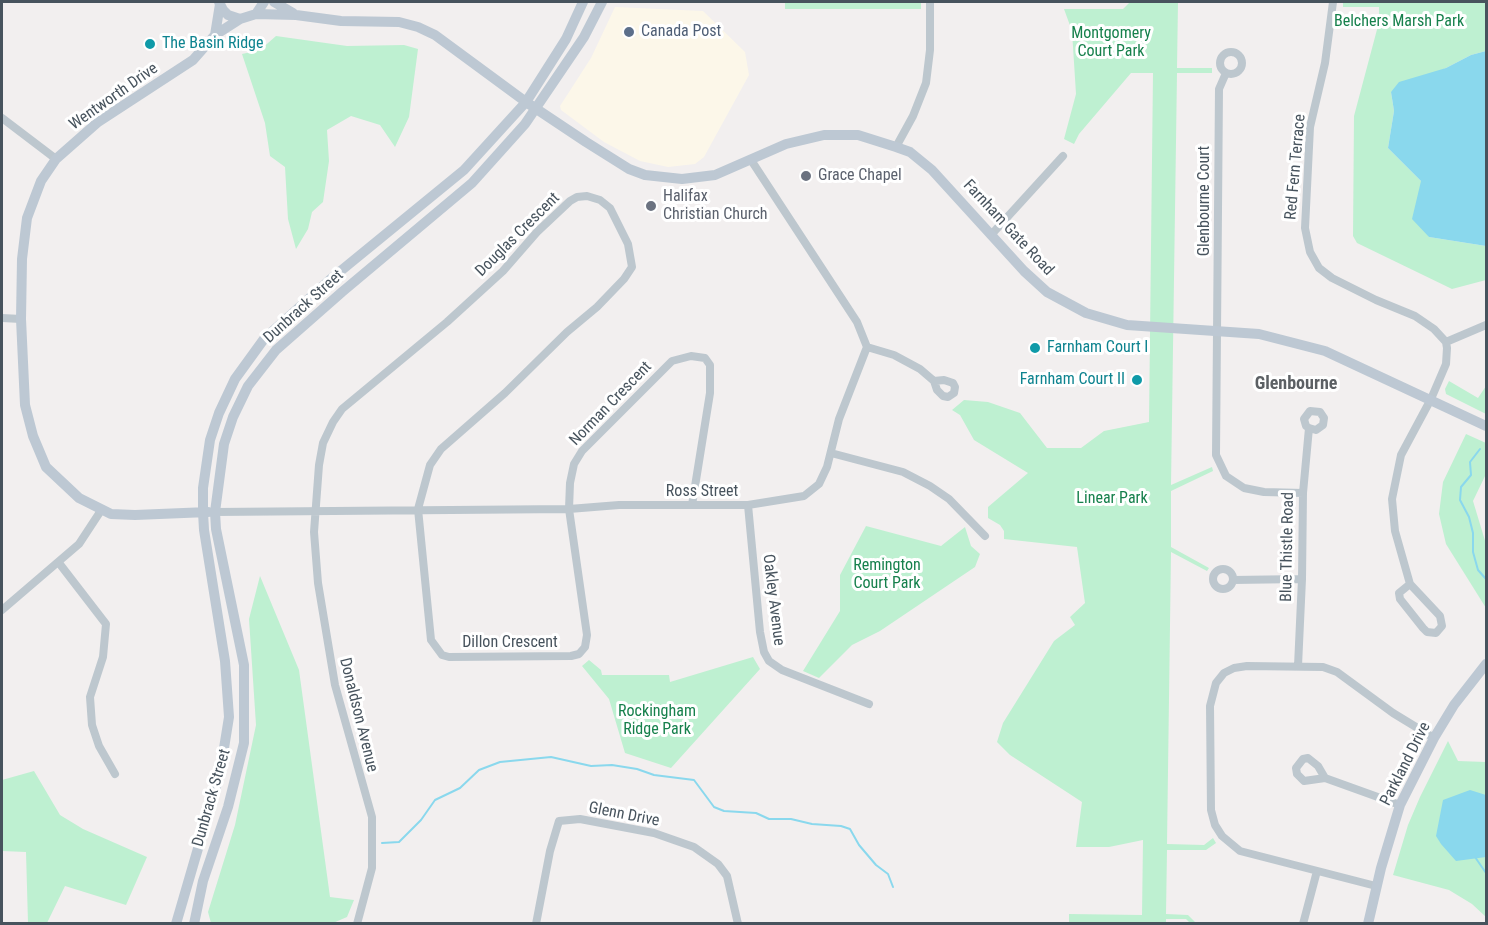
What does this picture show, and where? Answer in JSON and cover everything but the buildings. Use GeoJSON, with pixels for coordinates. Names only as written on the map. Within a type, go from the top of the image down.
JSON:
{"type":"FeatureCollection","features":[{"type":"Feature","properties":{"kind":"street"},"geometry":{"type":"LineString","coordinates":[[256,14],[264,2]]}},
{"type":"Feature","properties":{"kind":"street"},"geometry":{"type":"LineString","coordinates":[[274,2],[296,15]]}},
{"type":"Feature","properties":{"kind":"street","name":"Dunbrack Street"},"geometry":{"type":"LineString","coordinates":[[194,924],[203,881],[228,807],[244,743],[244,665],[216,529],[203,488],[210,440],[219,413],[235,379],[264,339],[332,278],[464,170],[526,102],[566,39],[583,2]]}},
{"type":"Feature","properties":{"kind":"street","name":"Dunbrack Street"},"geometry":{"type":"LineString","coordinates":[[176,924],[220,773],[229,717],[225,661],[204,530],[224,444],[233,417],[248,386],[276,350],[472,183],[537,109],[584,37],[602,2]]}},
{"type":"Feature","properties":{"kind":"street"},"geometry":{"type":"LineString","coordinates":[[896,147],[913,116],[926,83],[930,50],[930,2]]}},
{"type":"Feature","properties":{"kind":"street","name":"Red Fern Terrace"},"geometry":{"type":"LineString","coordinates":[[1333,2],[1325,63],[1310,127],[1305,228],[1310,252],[1319,268],[1332,278],[1415,316],[1434,329],[1446,342]]}},
{"type":"Feature","properties":{"kind":"street"},"geometry":{"type":"LineString","coordinates":[[220,3],[228,15],[240,19]]}},
{"type":"Feature","properties":{"kind":"street"},"geometry":{"type":"LineString","coordinates":[[215,35],[220,3]]}},
{"type":"Feature","properties":{"kind":"street","name":"Wentworth Drive"},"geometry":{"type":"LineString","coordinates":[[209,512],[111,514],[79,498],[46,467],[33,436],[25,405],[21,319],[22,259],[27,218],[41,181],[56,159],[98,122],[193,60],[215,35],[240,19],[256,14],[296,15]]}},
{"type":"Feature","properties":{"kind":"street","name":"Farnham Gate Road"},"geometry":{"type":"LineString","coordinates":[[296,15],[341,21],[399,22],[418,27],[435,35],[526,102],[629,169],[645,175],[669,179],[715,175],[786,144],[824,135],[858,135],[896,147],[910,152],[932,170],[1010,257],[1047,292],[1086,313],[1127,325],[1259,333],[1325,351],[1486,426]]}},
{"type":"Feature","properties":{"kind":"street","name":"Glenbourne Court"},"geometry":{"type":"LineString","coordinates":[[1226,73],[1219,89],[1216,456],[1220,466],[1233,483],[1244,488],[1264,492],[1302,493]]}},
{"type":"Feature","properties":{"kind":"street"},"geometry":{"type":"LineString","coordinates":[[2,118],[56,159]]}},
{"type":"Feature","properties":{"kind":"street"},"geometry":{"type":"LineString","coordinates":[[991,235],[1063,156]]}},
{"type":"Feature","properties":{"kind":"street"},"geometry":{"type":"LineString","coordinates":[[751,160],[857,322],[867,347],[894,356],[920,369],[934,381]]}},
{"type":"Feature","properties":{"kind":"street","name":"Douglas Crescent"},"geometry":{"type":"LineString","coordinates":[[315,510],[323,443],[333,422],[342,410],[463,308],[570,201],[577,197],[587,196],[600,200],[610,208],[628,244],[632,267],[624,279],[597,307],[441,449],[430,465],[418,510]]}},
{"type":"Feature","properties":{"kind":"street"},"geometry":{"type":"LineString","coordinates":[[2,318],[21,319]]}},
{"type":"Feature","properties":{"kind":"street"},"geometry":{"type":"LineString","coordinates":[[1410,584],[1399,593],[1400,600],[1427,632],[1436,633],[1442,626],[1440,616],[1410,584],[1395,531],[1392,500],[1401,455],[1431,399],[1446,364],[1446,342],[1486,325]]}},
{"type":"Feature","properties":{"kind":"street","name":"Ross Street"},"geometry":{"type":"LineString","coordinates":[[209,512],[748,505],[804,496],[819,484],[827,468],[839,419],[867,347]]}},
{"type":"Feature","properties":{"kind":"street","name":"Norman Crescent"},"geometry":{"type":"LineString","coordinates":[[569,509],[570,483],[574,464],[582,451],[672,361],[691,356],[705,358],[710,365],[710,393],[692,506]]}},
{"type":"Feature","properties":{"kind":"street","name":"Blue Thistle Road"},"geometry":{"type":"LineString","coordinates":[[1298,666],[1302,579],[1302,493],[1309,428]]}},
{"type":"Feature","properties":{"kind":"street"},"geometry":{"type":"LineString","coordinates":[[831,453],[903,472],[930,486],[949,499],[985,536]]}},
{"type":"Feature","properties":{"kind":"street","name":"Oakley Avenue"},"geometry":{"type":"LineString","coordinates":[[748,505],[760,632],[764,652],[769,661],[782,670],[869,704]]}},
{"type":"Feature","properties":{"kind":"street"},"geometry":{"type":"LineString","coordinates":[[2,610],[79,544],[102,509]]}},
{"type":"Feature","properties":{"kind":"street","name":"Dillon Crescent"},"geometry":{"type":"LineString","coordinates":[[418,510],[431,640],[442,655],[449,657],[571,656],[579,654],[585,647],[587,635],[569,509]]}},
{"type":"Feature","properties":{"kind":"street","name":"Donaldson Avenue"},"geometry":{"type":"LineString","coordinates":[[315,510],[314,532],[318,583],[326,638],[335,685],[372,817],[372,868],[357,924]]}},
{"type":"Feature","properties":{"kind":"street"},"geometry":{"type":"LineString","coordinates":[[58,563],[106,624],[103,657],[90,697],[92,724],[99,746],[115,774]]}},
{"type":"Feature","properties":{"kind":"street"},"geometry":{"type":"LineString","coordinates":[[1233,580],[1302,579]]}},
{"type":"Feature","properties":{"kind":"street","name":"Parkland Drive"},"geometry":{"type":"LineString","coordinates":[[1368,924],[1376,886],[1400,805],[1434,738],[1454,705],[1486,664]]}},
{"type":"Feature","properties":{"kind":"street"},"geometry":{"type":"LineString","coordinates":[[1376,886],[1240,851],[1222,836],[1215,825],[1211,810],[1210,706],[1216,683],[1224,673],[1234,668],[1323,667],[1337,672],[1393,713],[1434,738]]}},
{"type":"Feature","properties":{"kind":"street"},"geometry":{"type":"LineString","coordinates":[[1325,778],[1400,805]]}},
{"type":"Feature","properties":{"kind":"street","name":"Glenn Drive"},"geometry":{"type":"LineString","coordinates":[[536,924],[550,851],[559,821],[580,819],[654,833],[694,847],[718,864],[727,876],[738,924]]}},
{"type":"Feature","properties":{"kind":"street"},"geometry":{"type":"LineString","coordinates":[[1303,924],[1317,871]]}},
{"type":"Feature","properties":{"kind":"shaded area"},"geometry":{"type":"Polygon","coordinates":[[[615,7],[703,11],[745,52],[749,75],[704,157],[695,164],[668,167],[640,161],[604,142],[561,110],[560,106],[591,58],[615,7]]]}},
{"type":"Feature","properties":{"kind":"green space"},"geometry":{"type":"Polygon","coordinates":[[[785,2],[921,2],[921,9],[785,9],[785,2]]]}},
{"type":"Feature","properties":{"kind":"green space","name":"Linear Park"},"geometry":{"type":"Polygon","coordinates":[[[1130,2],[1178,2],[1177,68],[1212,68],[1212,73],[1177,73],[1171,485],[1212,467],[1213,471],[1171,491],[1171,547],[1209,568],[1207,571],[1171,552],[1167,844],[1204,845],[1213,838],[1216,843],[1206,850],[1167,850],[1166,914],[1188,915],[1196,923],[1190,923],[1186,919],[1166,919],[1166,923],[1069,923],[1069,914],[1142,915],[1143,840],[1109,847],[1076,847],[1082,802],[1010,755],[997,742],[1003,723],[1054,641],[1075,625],[1070,617],[1085,603],[1077,547],[1004,539],[1004,531],[1000,525],[988,518],[988,507],[1028,473],[974,440],[960,415],[952,410],[964,400],[988,402],[1020,413],[1047,448],[1081,448],[1104,431],[1149,422],[1153,73],[1131,73],[1079,134],[1074,144],[1064,139],[1076,94],[1072,31],[1064,9],[1123,9],[1130,2]]]}},
{"type":"Feature","properties":{"kind":"green space","name":"Belchers Marsh Park"},"geometry":{"type":"Polygon","coordinates":[[[1486,2],[1486,51],[1471,55],[1391,92],[1394,111],[1388,148],[1421,181],[1429,237],[1486,246],[1486,280],[1452,289],[1357,243],[1353,236],[1354,116],[1379,22],[1379,7],[1343,7],[1343,3],[1486,2]]]}},
{"type":"Feature","properties":{"kind":"green space"},"geometry":{"type":"Polygon","coordinates":[[[276,36],[347,46],[404,45],[418,49],[409,117],[395,147],[380,125],[351,116],[327,130],[329,161],[323,202],[312,212],[308,229],[296,249],[288,219],[285,167],[270,156],[265,123],[242,54],[260,50],[276,36]]]}},
{"type":"Feature","properties":{"kind":"green space"},"geometry":{"type":"Polygon","coordinates":[[[1449,381],[1478,398],[1486,386],[1486,414],[1446,394],[1445,389],[1449,381]]]}},
{"type":"Feature","properties":{"kind":"green space"},"geometry":{"type":"Polygon","coordinates":[[[1466,434],[1486,443],[1486,474],[1473,501],[1486,544],[1486,608],[1446,544],[1439,514],[1443,482],[1466,434]]]}},
{"type":"Feature","properties":{"kind":"green space","name":"Remington Court Park"},"geometry":{"type":"Polygon","coordinates":[[[866,526],[941,546],[965,527],[971,546],[980,554],[975,567],[880,631],[852,645],[819,678],[803,671],[840,611],[840,575],[866,526]]]}},
{"type":"Feature","properties":{"kind":"green space"},"geometry":{"type":"Polygon","coordinates":[[[260,576],[299,670],[330,897],[354,900],[347,917],[333,923],[211,923],[208,912],[235,825],[256,725],[249,619],[260,576]]]}},
{"type":"Feature","properties":{"kind":"green space","name":"Rockingham Ridge Park"},"geometry":{"type":"Polygon","coordinates":[[[753,657],[760,669],[671,768],[625,753],[609,699],[582,666],[589,660],[601,670],[602,675],[669,675],[670,682],[753,657]]]}},
{"type":"Feature","properties":{"kind":"green space"},"geometry":{"type":"Polygon","coordinates":[[[1448,741],[1458,761],[1486,762],[1486,917],[1472,904],[1449,890],[1393,875],[1408,825],[1448,741]]]}},
{"type":"Feature","properties":{"kind":"green space"},"geometry":{"type":"Polygon","coordinates":[[[34,771],[60,815],[83,829],[147,857],[126,905],[65,886],[47,923],[28,923],[26,852],[2,851],[2,780],[34,771]]]}},
{"type":"Feature","properties":{"kind":"water"},"geometry":{"type":"Polygon","coordinates":[[[1486,51],[1486,246],[1429,237],[1412,219],[1421,181],[1388,148],[1394,111],[1391,92],[1399,82],[1446,68],[1471,55],[1486,51]]]}},
{"type":"Feature","properties":{"kind":"water"},"geometry":{"type":"Polygon","coordinates":[[[1470,790],[1486,795],[1486,857],[1456,861],[1436,836],[1443,800],[1470,790]]]}},
{"type":"Feature","properties":{"kind":"waterway"},"geometry":{"type":"LineString","coordinates":[[1480,449],[1470,462],[1471,475],[1461,487],[1460,500],[1469,517],[1473,533],[1473,552],[1478,570],[1486,579]]}},
{"type":"Feature","properties":{"kind":"waterway"},"geometry":{"type":"LineString","coordinates":[[382,843],[399,842],[421,820],[435,800],[460,788],[479,770],[500,762],[551,757],[591,766],[612,765],[637,769],[654,775],[694,780],[714,807],[724,811],[756,813],[769,819],[791,819],[850,829],[859,845],[876,865],[888,874],[893,887]]}},
{"type":"Feature","properties":{"kind":"waterway"},"geometry":{"type":"LineString","coordinates":[[1475,857],[1486,873]]}},
{"type":"Feature","properties":{"kind":"place","name":"Canada Post"},"geometry":{"type":"Point","coordinates":[629,32]}},
{"type":"Feature","properties":{"kind":"place","name":"The Basin Ridge"},"geometry":{"type":"Point","coordinates":[150,44]}},
{"type":"Feature","properties":{"kind":"place","name":"Grace Chapel"},"geometry":{"type":"Point","coordinates":[806,176]}},
{"type":"Feature","properties":{"kind":"place","name":"Halifax Christian Church"},"geometry":{"type":"Point","coordinates":[651,206]}},
{"type":"Feature","properties":{"kind":"place","name":"Farnham Court I"},"geometry":{"type":"Point","coordinates":[1035,348]}},
{"type":"Feature","properties":{"kind":"place","name":"Farnham Court II"},"geometry":{"type":"Point","coordinates":[1137,380]}},
{"type":"Feature","properties":{"kind":"district","name":"Glenbourne"},"geometry":{"type":"Point","coordinates":[1296,384]}},
{"type":"Feature","properties":{"kind":"park label","name":"Montgomery Court Park"},"geometry":{"type":"Point","coordinates":[1111,43]}}]}
